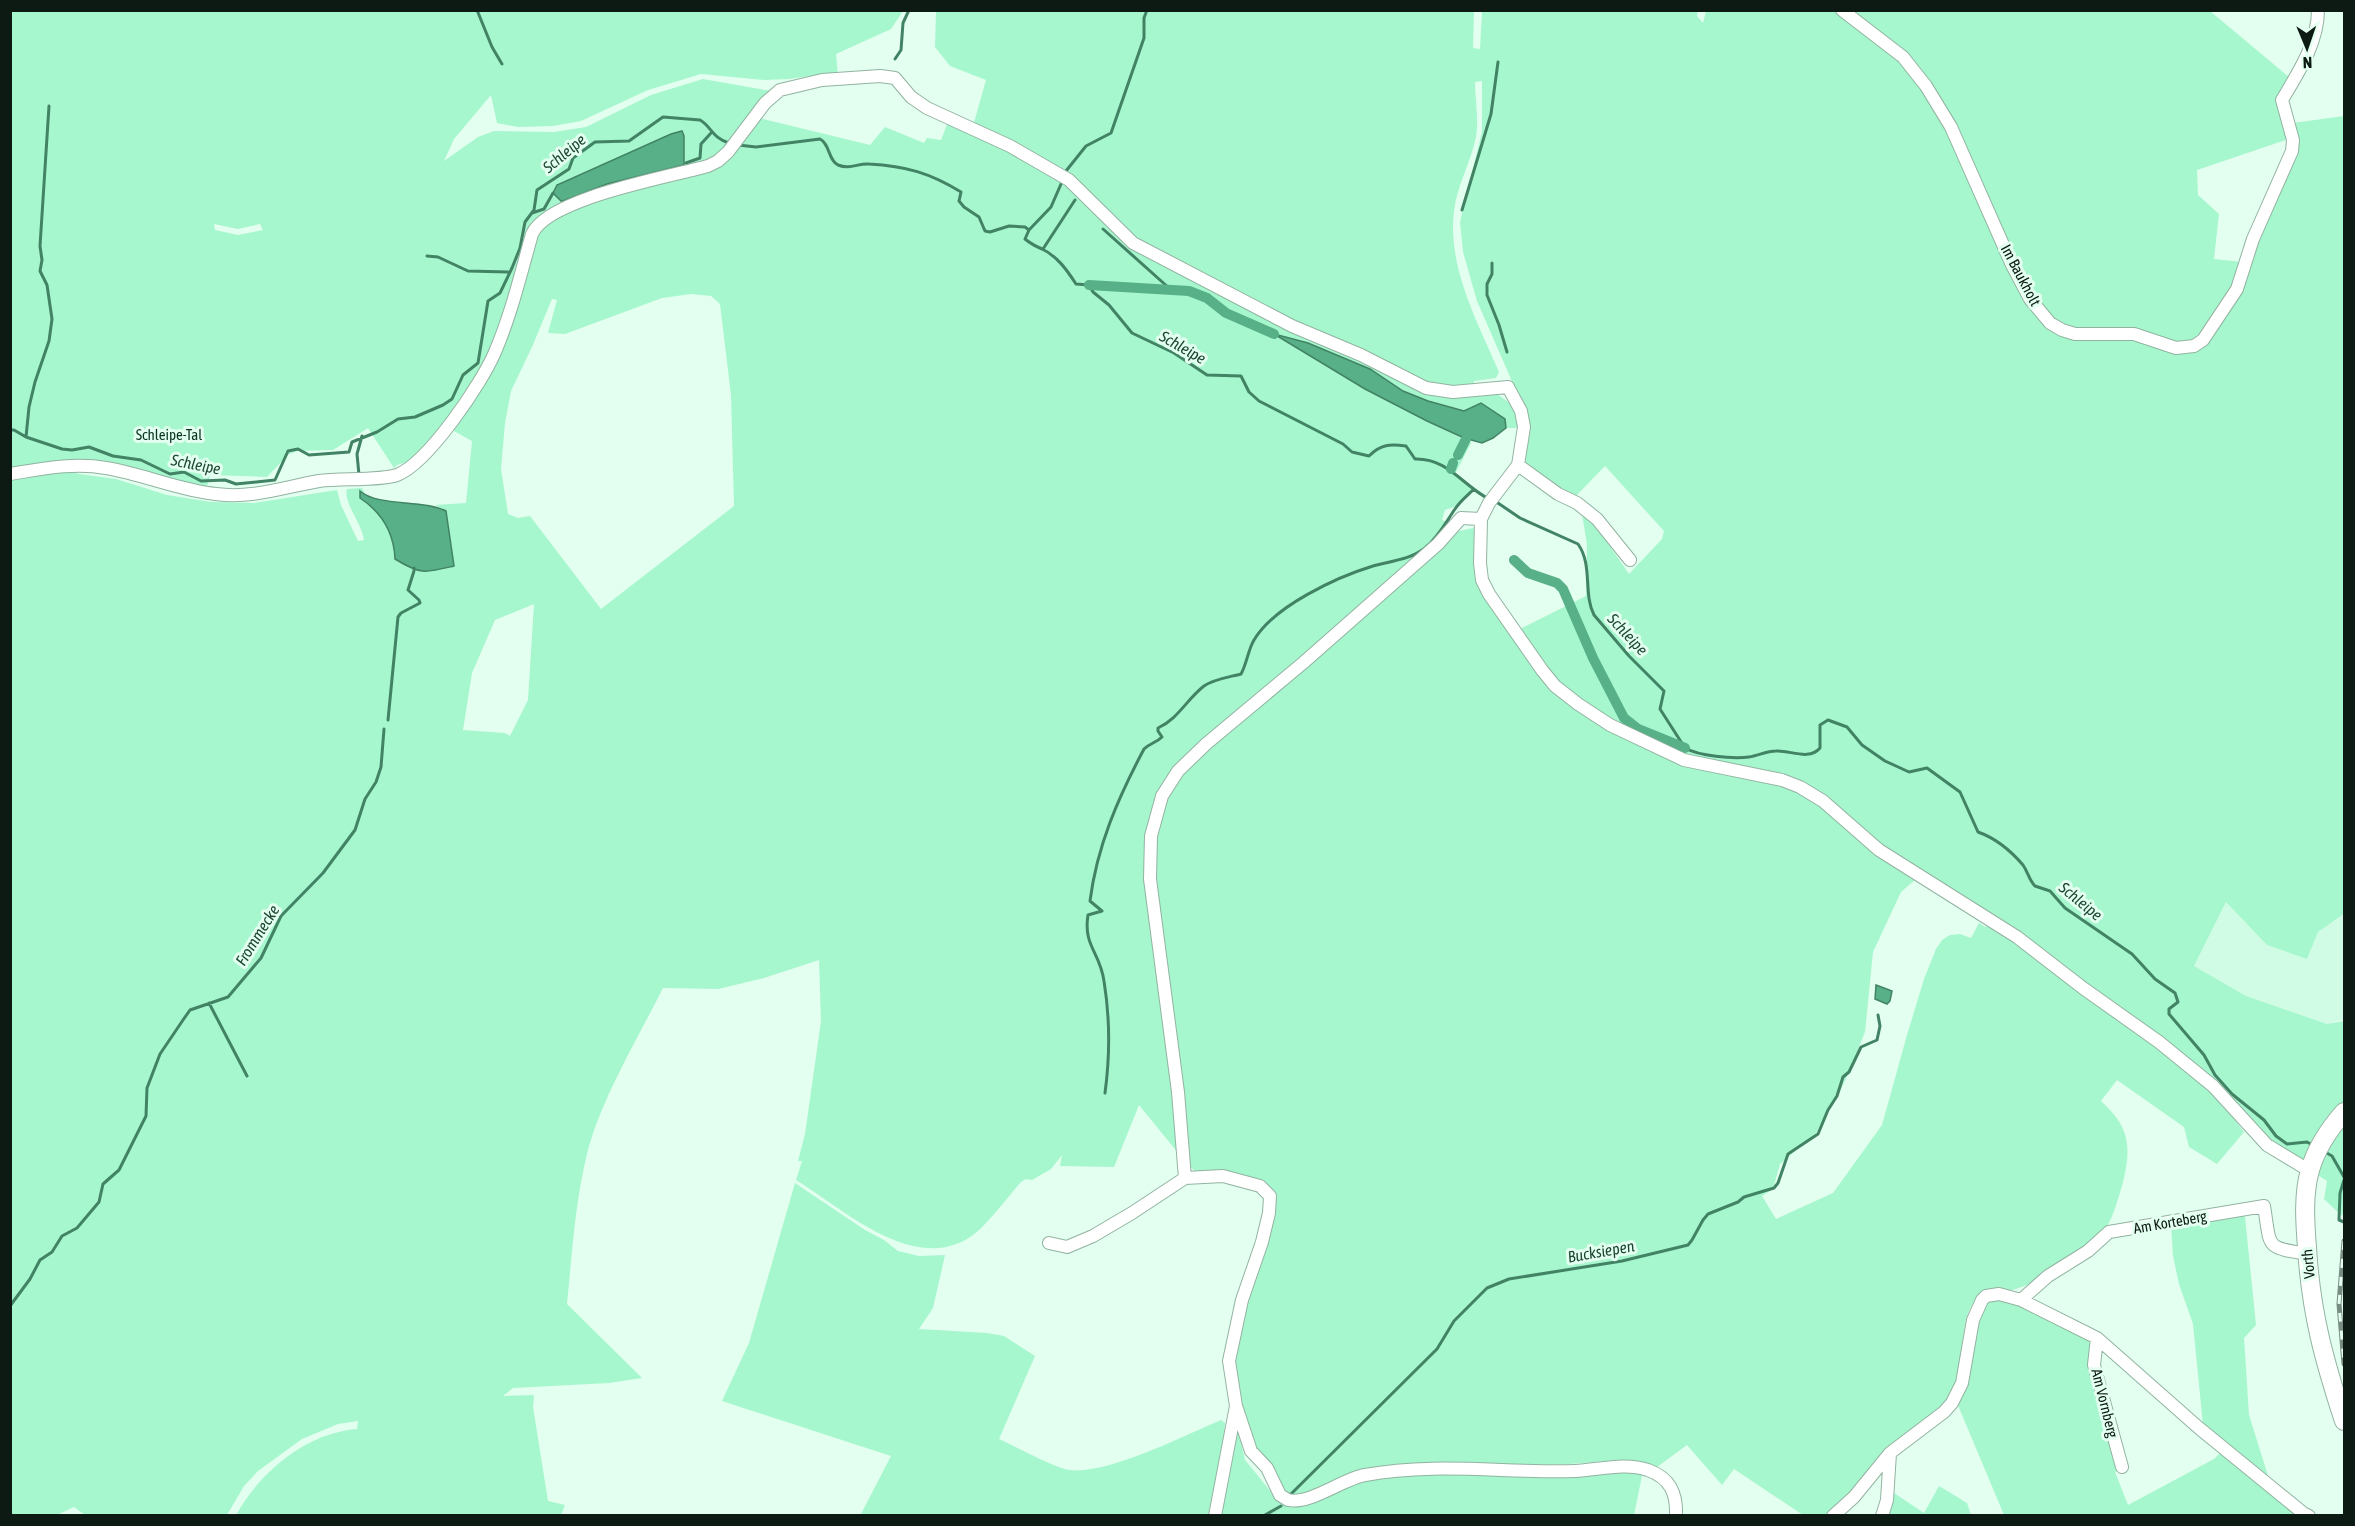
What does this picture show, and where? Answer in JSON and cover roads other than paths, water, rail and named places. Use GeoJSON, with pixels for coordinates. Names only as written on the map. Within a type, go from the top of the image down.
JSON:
{"type":"FeatureCollection","features":[{"type":"Feature","properties":{"kind":"main road","name":"Vorth"},"geometry":{"type":"LineString","coordinates":[[2344,1112],[2333,1125],[2315,1159],[2305,1197],[2307,1254],[2317,1331],[2344,1421]]}},
{"type":"Feature","properties":{"kind":"street","name":"Im Baukholt"},"geometry":{"type":"LineString","coordinates":[[1842,10],[1903,57],[1926,86],[1951,127],[2012,265],[2030,300],[2050,323],[2075,334],[2134,334],[2176,348],[2194,346],[2203,340],[2237,289],[2253,239],[2292,151],[2293,140],[2282,100],[2304,62],[2318,10]]}},
{"type":"Feature","properties":{"kind":"street"},"geometry":{"type":"LineString","coordinates":[[10,474],[61,467],[105,467],[171,485],[234,496],[254,495],[319,481],[397,475],[424,455],[444,431],[456,416],[495,353],[532,234],[541,220],[572,204],[708,166],[718,160],[765,103],[780,90],[822,80],[880,76],[895,78],[911,97],[927,108],[1010,146],[1069,180],[1133,243],[1292,326],[1361,355],[1426,388],[1454,392],[1508,387],[1521,411],[1524,427],[1518,465],[1491,500],[1481,519],[1482,580],[1489,594],[1555,686],[1610,725],[1677,758],[1701,765],[1782,780],[1800,787],[1823,801],[1879,850],[2017,937],[2083,988],[2167,1047],[2213,1086],[2267,1145],[2315,1159]]}},
{"type":"Feature","properties":{"kind":"street"},"geometry":{"type":"LineString","coordinates":[[1518,465],[1558,494],[1577,503],[1597,519],[1630,560]]}},
{"type":"Feature","properties":{"kind":"street"},"geometry":{"type":"LineString","coordinates":[[1185,1178],[1178,1092],[1150,879],[1151,836],[1162,796],[1178,771],[1206,744],[1303,663],[1438,544],[1461,518],[1481,519]]}},
{"type":"Feature","properties":{"kind":"street"},"geometry":{"type":"LineString","coordinates":[[1049,1243],[1067,1247],[1093,1236],[1185,1178],[1223,1176],[1260,1186],[1270,1196],[1269,1213],[1262,1242],[1242,1300],[1229,1361],[1236,1406],[1251,1451],[1267,1468],[1280,1494],[1287,1500],[1296,1501],[1361,1475],[1390,1470],[1575,1471],[1629,1466],[1648,1470],[1667,1482],[1674,1490],[1677,1500],[1676,1515]]}},
{"type":"Feature","properties":{"kind":"street","name":"Am Korteberg"},"geometry":{"type":"LineString","coordinates":[[2021,1300],[2048,1276],[2088,1251],[2109,1232],[2264,1206],[2270,1242],[2277,1249],[2307,1254]]}},
{"type":"Feature","properties":{"kind":"street"},"geometry":{"type":"LineString","coordinates":[[1833,1515],[1854,1497],[1890,1453],[1944,1412],[1952,1403],[1962,1383],[1973,1320],[1986,1296],[1999,1294],[2021,1300],[2097,1338],[2199,1428],[2303,1513],[2309,1515]]}},
{"type":"Feature","properties":{"kind":"street","name":"Am Vornberg"},"geometry":{"type":"LineString","coordinates":[[2097,1338],[2094,1365],[2122,1467]]}},
{"type":"Feature","properties":{"kind":"street"},"geometry":{"type":"LineString","coordinates":[[1215,1515],[1236,1406]]}},
{"type":"Feature","properties":{"kind":"street"},"geometry":{"type":"LineString","coordinates":[[1882,1515],[1887,1500],[1890,1453]]}},
{"type":"Feature","properties":{"kind":"waterway"},"geometry":{"type":"LineString","coordinates":[[477,10],[492,47],[502,64]]}},
{"type":"Feature","properties":{"kind":"waterway"},"geometry":{"type":"LineString","coordinates":[[895,59],[901,50],[903,23],[909,10]]}},
{"type":"Feature","properties":{"kind":"waterway"},"geometry":{"type":"LineString","coordinates":[[1066,171],[1086,146],[1111,133],[1144,38],[1144,18],[1147,10]]}},
{"type":"Feature","properties":{"kind":"waterway"},"geometry":{"type":"LineString","coordinates":[[1462,210],[1491,114],[1498,62]]}},
{"type":"Feature","properties":{"kind":"waterway"},"geometry":{"type":"LineString","coordinates":[[26,437],[29,407],[49,341],[52,319],[47,285],[40,271],[49,106]]}},
{"type":"Feature","properties":{"kind":"waterway","name":"Schleipe"},"geometry":{"type":"LineString","coordinates":[[10,430],[62,449],[89,447],[113,456],[141,460],[170,474],[184,472],[201,481],[225,480],[236,484],[275,480],[288,451],[298,449],[309,455],[349,452],[352,442],[377,432],[398,419],[415,417],[452,399],[463,375],[478,363],[488,301],[500,293],[512,268],[520,248],[525,222],[534,210],[537,190],[569,169],[573,158],[595,142],[629,141],[663,117],[700,120],[715,135],[729,143]]}},
{"type":"Feature","properties":{"kind":"waterway"},"geometry":{"type":"LineString","coordinates":[[686,163],[700,158],[701,144],[711,133]]}},
{"type":"Feature","properties":{"kind":"waterway","name":"Schleipe"},"geometry":{"type":"LineString","coordinates":[[738,145],[756,147],[820,139],[826,144],[832,160],[838,165],[846,167],[869,164],[895,167],[939,180],[961,192],[959,201],[979,217],[985,231],[990,232],[1009,226],[1025,227],[1029,230],[1025,239],[1057,259],[1076,284],[1089,285],[1132,333],[1174,353],[1207,375],[1241,376],[1249,392],[1259,401],[1343,444],[1352,452],[1369,456],[1386,446],[1406,446],[1415,459],[1437,463],[1489,499]]}},
{"type":"Feature","properties":{"kind":"waterway"},"geometry":{"type":"LineString","coordinates":[[1029,230],[1051,207],[1061,184]]}},
{"type":"Feature","properties":{"kind":"waterway"},"geometry":{"type":"LineString","coordinates":[[532,213],[544,209],[553,193]]}},
{"type":"Feature","properties":{"kind":"waterway"},"geometry":{"type":"LineString","coordinates":[[1043,249],[1075,200]]}},
{"type":"Feature","properties":{"kind":"waterway"},"geometry":{"type":"LineString","coordinates":[[1103,229],[1169,288]]}},
{"type":"Feature","properties":{"kind":"waterway"},"geometry":{"type":"LineString","coordinates":[[427,256],[438,257],[468,271],[508,272]]}},
{"type":"Feature","properties":{"kind":"waterway"},"geometry":{"type":"LineString","coordinates":[[1492,263],[1487,295],[1507,352]]}},
{"type":"Feature","properties":{"kind":"waterway"},"geometry":{"type":"LineString","coordinates":[[1089,285],[1189,291],[1207,298],[1226,313],[1274,334]]}},
{"type":"Feature","properties":{"kind":"waterway","name":"Frommecke"},"geometry":{"type":"LineString","coordinates":[[359,475],[357,454],[362,436]]}},
{"type":"Feature","properties":{"kind":"waterway"},"geometry":{"type":"LineString","coordinates":[[1458,455],[1466,439]]}},
{"type":"Feature","properties":{"kind":"waterway","name":"Schleipe"},"geometry":{"type":"LineString","coordinates":[[1451,469],[1453,463]]}},
{"type":"Feature","properties":{"kind":"waterway"},"geometry":{"type":"LineString","coordinates":[[1105,1093],[1108,1065],[1107,1009],[1102,971],[1088,934],[1088,915],[1102,911],[1090,901],[1098,861],[1117,804],[1144,749],[1162,737],[1158,728],[1177,714],[1204,686],[1241,674],[1254,640],[1276,616],[1308,594],[1342,577],[1419,552],[1434,540],[1457,506],[1474,489]]}},
{"type":"Feature","properties":{"kind":"waterway","name":"Schleipe"},"geometry":{"type":"LineString","coordinates":[[1495,501],[1520,518],[1578,544],[1583,552],[1589,598],[1594,615],[1629,656],[1664,691],[1660,709],[1685,748],[1707,755],[1734,758],[1776,751],[1810,754],[1820,748],[1820,725],[1828,720],[1847,727],[1862,745],[1885,761],[1909,772],[1927,768],[1960,792],[1978,832],[1997,841],[2013,855],[2023,865],[2035,886],[2050,891],[2065,908],[2132,954],[2155,979],[2175,993],[2178,1002],[2169,1009],[2169,1014],[2204,1055],[2215,1075],[2232,1094],[2264,1120],[2276,1136],[2287,1144],[2307,1142],[2314,1146]]}},
{"type":"Feature","properties":{"kind":"waterway"},"geometry":{"type":"LineString","coordinates":[[1514,560],[1528,573],[1557,583],[1563,589],[1593,658],[1624,718],[1638,729],[1685,748]]}},
{"type":"Feature","properties":{"kind":"waterway","name":"Frommecke"},"geometry":{"type":"LineString","coordinates":[[388,720],[398,617],[420,603],[408,590],[414,568]]}},
{"type":"Feature","properties":{"kind":"waterway","name":"Frommecke"},"geometry":{"type":"LineString","coordinates":[[10,1306],[30,1279],[40,1260],[52,1252],[62,1236],[77,1228],[99,1202],[103,1184],[119,1170],[146,1116],[147,1088],[160,1054],[190,1010],[228,997],[261,958],[281,916],[323,873],[355,830],[365,799],[376,782],[381,767],[384,729]]}},
{"type":"Feature","properties":{"kind":"waterway"},"geometry":{"type":"LineString","coordinates":[[209,1003],[247,1076]]}},
{"type":"Feature","properties":{"kind":"waterway","name":"Bucksiepen"},"geometry":{"type":"LineString","coordinates":[[1291,1494],[1437,1349],[1454,1321],[1487,1288],[1509,1279],[1622,1261],[1688,1245],[1708,1214],[1738,1202],[1744,1197],[1774,1188],[1788,1154],[1818,1134],[1837,1096],[1843,1077],[1849,1072],[1861,1047],[1877,1040],[1880,1026],[1878,1015]]}},
{"type":"Feature","properties":{"kind":"waterway","name":"Schleipe"},"geometry":{"type":"LineString","coordinates":[[2325,1152],[2332,1156],[2344,1177]]}},
{"type":"Feature","properties":{"kind":"waterway","name":"Schleipe"},"geometry":{"type":"LineString","coordinates":[[2344,1180],[2340,1193],[2339,1220],[2344,1222]]}},
{"type":"Feature","properties":{"kind":"waterway","name":"Bucksiepen"},"geometry":{"type":"LineString","coordinates":[[1265,1515],[1281,1506]]}},
{"type":"Feature","properties":{"kind":"railway"},"geometry":{"type":"LineString","coordinates":[[2344,1241],[2339,1304],[2344,1364]]}},
{"type":"Feature","properties":{"kind":"park label","name":"Schleipe-Tal"},"geometry":{"type":"Point","coordinates":[169,434]}}]}
